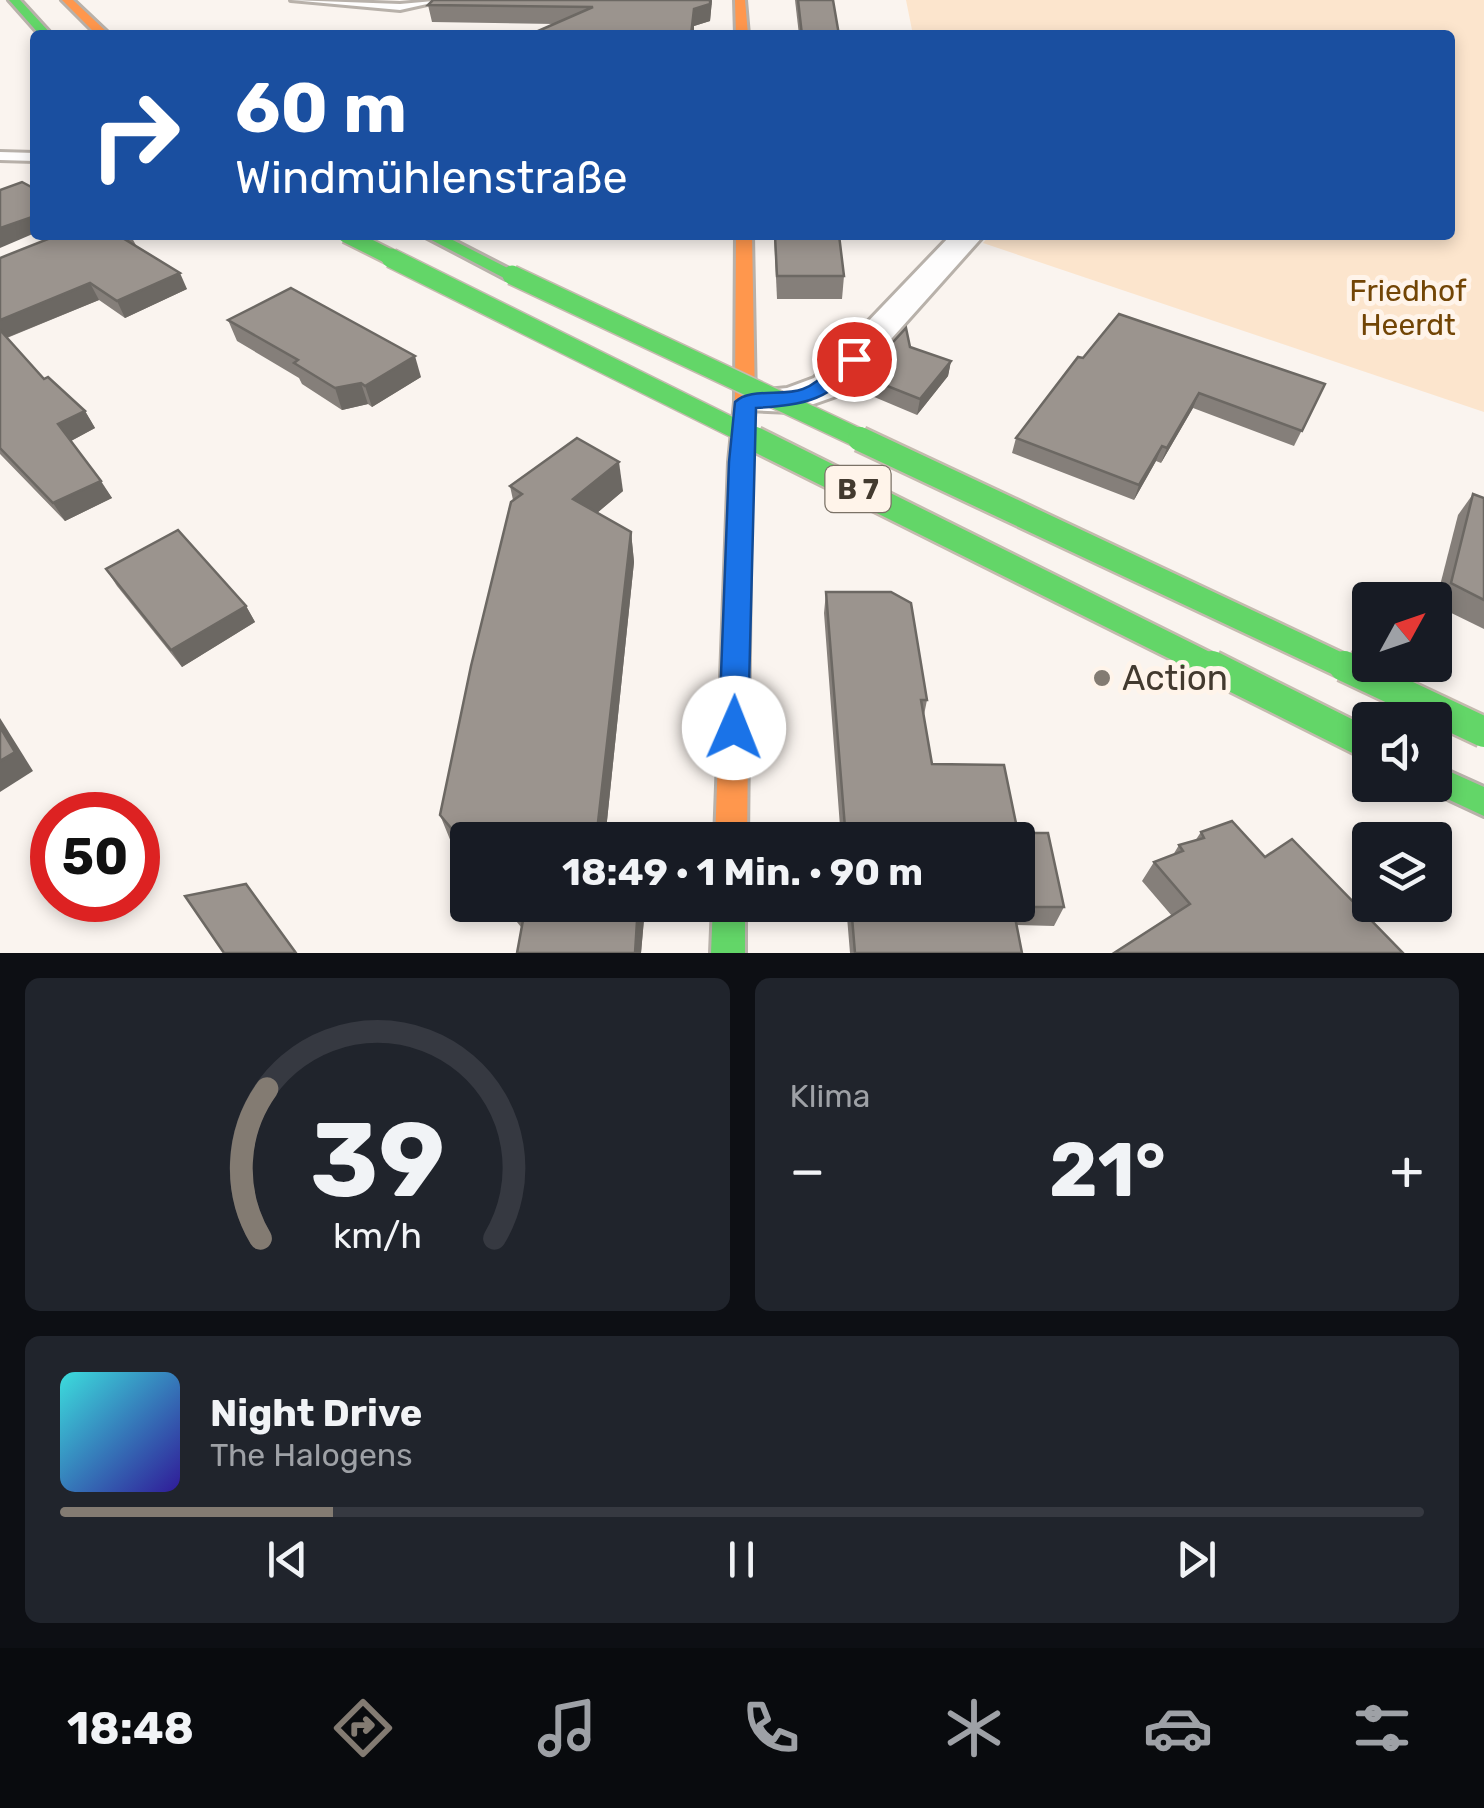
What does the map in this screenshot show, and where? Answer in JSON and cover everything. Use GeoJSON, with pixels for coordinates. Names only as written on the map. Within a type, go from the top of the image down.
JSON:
{"type":"FeatureCollection","features":[{"type":"Feature","properties":{"kind":"main road"},"geometry":{"type":"LineString","coordinates":[[14,0],[41,30]]}},
{"type":"Feature","properties":{"kind":"main road"},"geometry":{"type":"LineString","coordinates":[[67,0],[99,30]]}},
{"type":"Feature","properties":{"kind":"main road"},"geometry":{"type":"LineString","coordinates":[[740,0],[742,30]]}},
{"type":"Feature","properties":{"kind":"main road","name":"B 7"},"geometry":{"type":"LineString","coordinates":[[356,240],[1352,736]]}},
{"type":"Feature","properties":{"kind":"main road","name":"B 7"},"geometry":{"type":"LineString","coordinates":[[421,240],[1484,732]]}},
{"type":"Feature","properties":{"kind":"main road"},"geometry":{"type":"LineString","coordinates":[[731,822],[740,462],[746,402],[744,240]]}},
{"type":"Feature","properties":{"kind":"main road"},"geometry":{"type":"LineString","coordinates":[[1452,786],[1484,802]]}},
{"type":"Feature","properties":{"kind":"main road"},"geometry":{"type":"LineString","coordinates":[[728,953],[729,922]]}},
{"type":"Feature","properties":{"kind":"street"},"geometry":{"type":"LineString","coordinates":[[746,402],[791,400],[828,386],[963,240]]}},
{"type":"Feature","properties":{"kind":"lane"},"geometry":{"type":"LineString","coordinates":[[296,0],[400,7],[440,0]]}},
{"type":"Feature","properties":{"kind":"lane"},"geometry":{"type":"LineString","coordinates":[[5,156],[30,157]]}},
{"type":"Feature","properties":{"kind":"lane"},"geometry":{"type":"LineString","coordinates":[[420,240],[449,264]]}},
{"type":"Feature","properties":{"kind":"lane"},"geometry":{"type":"LineString","coordinates":[[746,402],[1366,702]]}},
{"type":"Feature","properties":{"kind":"lane"},"geometry":{"type":"LineString","coordinates":[[1452,744],[1484,759]]}},
{"type":"Feature","properties":{"kind":"green space","name":"Friedhof Heerdt"},"geometry":{"type":"Polygon","coordinates":[[[906,0],[1484,0],[1484,412],[983,243],[1455,240],[1455,30],[912,30],[906,0]]]}},
{"type":"Feature","properties":{"kind":"building"},"geometry":{"type":"Polygon","coordinates":[[[433,0],[710,0],[710,4],[694,9],[692,30],[540,30],[593,7],[428,5],[433,0]]]}},
{"type":"Feature","properties":{"kind":"building"},"geometry":{"type":"Polygon","coordinates":[[[798,0],[833,0],[838,30],[801,30],[798,0]]]}},
{"type":"Feature","properties":{"kind":"building"},"geometry":{"type":"Polygon","coordinates":[[[22,182],[30,186],[30,218],[0,228],[0,190],[22,182]]]}},
{"type":"Feature","properties":{"kind":"building"},"geometry":{"type":"Polygon","coordinates":[[[45,240],[126,240],[180,273],[117,301],[90,283],[0,320],[0,258],[45,240]]]}},
{"type":"Feature","properties":{"kind":"building"},"geometry":{"type":"Polygon","coordinates":[[[775,240],[840,240],[844,276],[777,276],[775,240]]]}},
{"type":"Feature","properties":{"kind":"building"},"geometry":{"type":"Polygon","coordinates":[[[291,288],[415,356],[365,386],[361,383],[335,388],[294,363],[298,360],[228,320],[291,288]]]}},
{"type":"Feature","properties":{"kind":"building"},"geometry":{"type":"Polygon","coordinates":[[[1119,314],[1325,384],[1302,431],[1199,393],[1167,448],[1162,446],[1139,485],[1016,438],[1078,357],[1083,358],[1119,314]]]}},
{"type":"Feature","properties":{"kind":"building"},"geometry":{"type":"Polygon","coordinates":[[[906,328],[910,347],[951,361],[920,399],[862,376],[906,328]]]}},
{"type":"Feature","properties":{"kind":"building"},"geometry":{"type":"Polygon","coordinates":[[[0,330],[44,379],[48,377],[85,411],[58,424],[101,481],[53,503],[0,448],[0,330]]]}},
{"type":"Feature","properties":{"kind":"building"},"geometry":{"type":"Polygon","coordinates":[[[577,438],[619,462],[573,499],[631,532],[598,822],[450,822],[450,827],[440,815],[511,502],[522,494],[510,486],[577,438]]]}},
{"type":"Feature","properties":{"kind":"building"},"geometry":{"type":"Polygon","coordinates":[[[1473,494],[1484,498],[1484,600],[1451,582],[1473,494]]]}},
{"type":"Feature","properties":{"kind":"building"},"geometry":{"type":"Polygon","coordinates":[[[178,530],[246,606],[171,650],[106,569],[178,530]]]}},
{"type":"Feature","properties":{"kind":"building"},"geometry":{"type":"Polygon","coordinates":[[[826,592],[891,592],[911,603],[927,700],[921,700],[932,764],[1004,765],[1016,822],[845,822],[826,592]]]}},
{"type":"Feature","properties":{"kind":"building"},"geometry":{"type":"Polygon","coordinates":[[[0,727],[15,752],[0,761],[0,727]]]}},
{"type":"Feature","properties":{"kind":"building"},"geometry":{"type":"Polygon","coordinates":[[[1232,821],[1265,857],[1292,839],[1352,901],[1352,922],[1373,922],[1403,953],[1114,953],[1190,904],[1154,862],[1183,851],[1179,845],[1204,838],[1201,832],[1232,821]]]}},
{"type":"Feature","properties":{"kind":"building"},"geometry":{"type":"Polygon","coordinates":[[[1035,833],[1048,833],[1064,907],[1035,907],[1035,833]]]}},
{"type":"Feature","properties":{"kind":"building"},"geometry":{"type":"Polygon","coordinates":[[[246,884],[296,953],[224,953],[185,896],[246,884]]]}},
{"type":"Feature","properties":{"kind":"building"},"geometry":{"type":"Polygon","coordinates":[[[523,922],[637,922],[635,953],[517,953],[523,922]]]}},
{"type":"Feature","properties":{"kind":"building"},"geometry":{"type":"Polygon","coordinates":[[[852,922],[1016,922],[1022,953],[855,953],[852,922]]]}},
{"type":"Feature","properties":{"kind":"traffic: fast"},"geometry":{"type":"LineString","coordinates":[[14,0],[41,30]]}},
{"type":"Feature","properties":{"kind":"traffic: fast"},"geometry":{"type":"LineString","coordinates":[[356,240],[1352,736]]}},
{"type":"Feature","properties":{"kind":"traffic: fast"},"geometry":{"type":"LineString","coordinates":[[440,240],[512,275]]}},
{"type":"Feature","properties":{"kind":"traffic: fast"},"geometry":{"type":"LineString","coordinates":[[512,275],[1484,732]]}},
{"type":"Feature","properties":{"kind":"traffic: fast"},"geometry":{"type":"LineString","coordinates":[[1452,786],[1484,802]]}},
{"type":"Feature","properties":{"kind":"traffic: fast"},"geometry":{"type":"LineString","coordinates":[[728,953],[729,922]]}},
{"type":"Feature","properties":{"kind":"traffic: slow"},"geometry":{"type":"LineString","coordinates":[[67,0],[99,30]]}},
{"type":"Feature","properties":{"kind":"traffic: slow"},"geometry":{"type":"LineString","coordinates":[[740,0],[742,30]]}},
{"type":"Feature","properties":{"kind":"traffic: slow"},"geometry":{"type":"LineString","coordinates":[[731,822],[740,462],[745,402],[744,240]]}},
{"type":"Feature","properties":{"kind":"place","name":"Action"},"geometry":{"type":"Point","coordinates":[1102,678]}},
{"type":"Feature","properties":{"kind":"route"},"geometry":{"type":"LineString","coordinates":[[734,728],[740,462],[746,402],[791,400],[810,394],[828,386],[854,359]]}}]}
